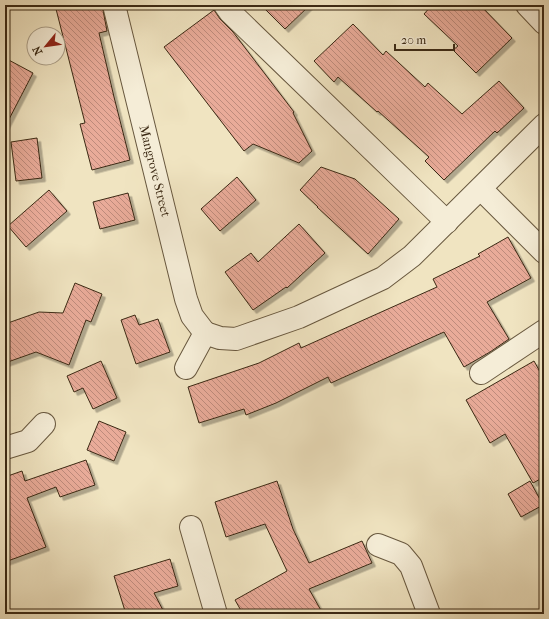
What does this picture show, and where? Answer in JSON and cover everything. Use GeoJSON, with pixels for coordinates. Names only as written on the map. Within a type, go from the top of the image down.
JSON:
{"type":"FeatureCollection","features":[{"type":"Feature","properties":{"kind":"street","name":"Mangrove Street"},"geometry":{"type":"LineString","coordinates":[[114,5],[186,299],[192,316],[205,333]]}},
{"type":"Feature","properties":{"kind":"street"},"geometry":{"type":"LineString","coordinates":[[225,5],[230,12],[447,222]]}},
{"type":"Feature","properties":{"kind":"street"},"geometry":{"type":"LineString","coordinates":[[527,5],[544,23]]}},
{"type":"Feature","properties":{"kind":"street"},"geometry":{"type":"LineString","coordinates":[[186,368],[205,333],[220,338],[236,339],[306,314],[383,278],[412,256],[544,125]]}},
{"type":"Feature","properties":{"kind":"street"},"geometry":{"type":"LineString","coordinates":[[481,189],[544,252]]}},
{"type":"Feature","properties":{"kind":"street"},"geometry":{"type":"LineString","coordinates":[[481,373],[544,331]]}},
{"type":"Feature","properties":{"kind":"street"},"geometry":{"type":"LineString","coordinates":[[5,448],[28,441],[44,424]]}},
{"type":"Feature","properties":{"kind":"street"},"geometry":{"type":"LineString","coordinates":[[191,527],[216,614]]}},
{"type":"Feature","properties":{"kind":"street"},"geometry":{"type":"LineString","coordinates":[[378,545],[401,554],[411,566],[428,614]]}},
{"type":"Feature","properties":{"kind":"building"},"geometry":{"type":"Polygon","coordinates":[[[55,5],[102,5],[107,31],[99,33],[130,160],[92,170],[80,124],[85,123],[66,48],[66,26],[60,26],[55,5]]]}},
{"type":"Feature","properties":{"kind":"building"},"geometry":{"type":"Polygon","coordinates":[[[261,5],[310,5],[285,29],[261,5]]]}},
{"type":"Feature","properties":{"kind":"building"},"geometry":{"type":"Polygon","coordinates":[[[432,5],[480,5],[512,38],[476,73],[453,50],[458,46],[424,14],[432,5]]]}},
{"type":"Feature","properties":{"kind":"building"},"geometry":{"type":"Polygon","coordinates":[[[214,10],[220,19],[233,32],[294,112],[293,113],[312,151],[299,163],[253,144],[244,151],[164,47],[214,10]]]}},
{"type":"Feature","properties":{"kind":"building"},"geometry":{"type":"Polygon","coordinates":[[[353,24],[383,55],[386,51],[425,87],[428,83],[462,114],[499,81],[524,108],[497,133],[495,131],[444,180],[425,161],[429,157],[338,77],[334,82],[314,61],[353,24]]]}},
{"type":"Feature","properties":{"kind":"building"},"geometry":{"type":"Polygon","coordinates":[[[5,58],[33,73],[5,127],[5,58]]]}},
{"type":"Feature","properties":{"kind":"building"},"geometry":{"type":"Polygon","coordinates":[[[37,138],[42,178],[16,181],[11,142],[37,138]]]}},
{"type":"Feature","properties":{"kind":"building"},"geometry":{"type":"Polygon","coordinates":[[[321,167],[355,179],[399,219],[368,254],[300,190],[321,167]]]}},
{"type":"Feature","properties":{"kind":"building"},"geometry":{"type":"Polygon","coordinates":[[[237,177],[256,200],[220,231],[201,209],[237,177]]]}},
{"type":"Feature","properties":{"kind":"building"},"geometry":{"type":"Polygon","coordinates":[[[49,190],[67,211],[26,247],[8,226],[49,190]]]}},
{"type":"Feature","properties":{"kind":"building"},"geometry":{"type":"Polygon","coordinates":[[[128,193],[135,220],[100,229],[93,202],[128,193]]]}},
{"type":"Feature","properties":{"kind":"building"},"geometry":{"type":"Polygon","coordinates":[[[299,224],[325,253],[287,288],[286,287],[253,310],[225,272],[251,253],[258,262],[299,224]]]}},
{"type":"Feature","properties":{"kind":"building"},"geometry":{"type":"Polygon","coordinates":[[[508,237],[531,278],[487,302],[509,339],[490,352],[464,367],[444,332],[331,383],[328,377],[276,403],[246,415],[244,409],[199,423],[188,387],[259,363],[299,343],[301,348],[437,287],[433,279],[480,256],[478,254],[508,237]]]}},
{"type":"Feature","properties":{"kind":"building"},"geometry":{"type":"Polygon","coordinates":[[[75,283],[102,294],[91,322],[86,320],[69,365],[36,352],[5,363],[5,324],[39,312],[63,313],[75,283]]]}},
{"type":"Feature","properties":{"kind":"building"},"geometry":{"type":"Polygon","coordinates":[[[135,315],[139,325],[158,319],[170,352],[136,364],[121,320],[135,315]]]}},
{"type":"Feature","properties":{"kind":"building"},"geometry":{"type":"Polygon","coordinates":[[[101,361],[117,398],[93,409],[83,388],[74,392],[67,376],[101,361]]]}},
{"type":"Feature","properties":{"kind":"building"},"geometry":{"type":"Polygon","coordinates":[[[534,361],[544,379],[544,477],[533,483],[505,434],[490,443],[466,400],[534,361]]]}},
{"type":"Feature","properties":{"kind":"building"},"geometry":{"type":"Polygon","coordinates":[[[99,421],[126,432],[114,461],[87,450],[99,421]]]}},
{"type":"Feature","properties":{"kind":"building"},"geometry":{"type":"Polygon","coordinates":[[[86,460],[95,485],[60,497],[56,487],[27,498],[46,547],[5,562],[5,477],[22,471],[25,481],[86,460]]]}},
{"type":"Feature","properties":{"kind":"building"},"geometry":{"type":"Polygon","coordinates":[[[277,481],[293,529],[309,563],[362,541],[372,563],[309,589],[323,614],[243,614],[235,600],[287,571],[265,524],[226,537],[215,502],[277,481]]]}},
{"type":"Feature","properties":{"kind":"building"},"geometry":{"type":"Polygon","coordinates":[[[530,481],[543,505],[521,517],[508,494],[530,481]]]}},
{"type":"Feature","properties":{"kind":"building"},"geometry":{"type":"Polygon","coordinates":[[[170,559],[178,586],[154,593],[165,614],[126,614],[114,576],[170,559]]]}}]}
